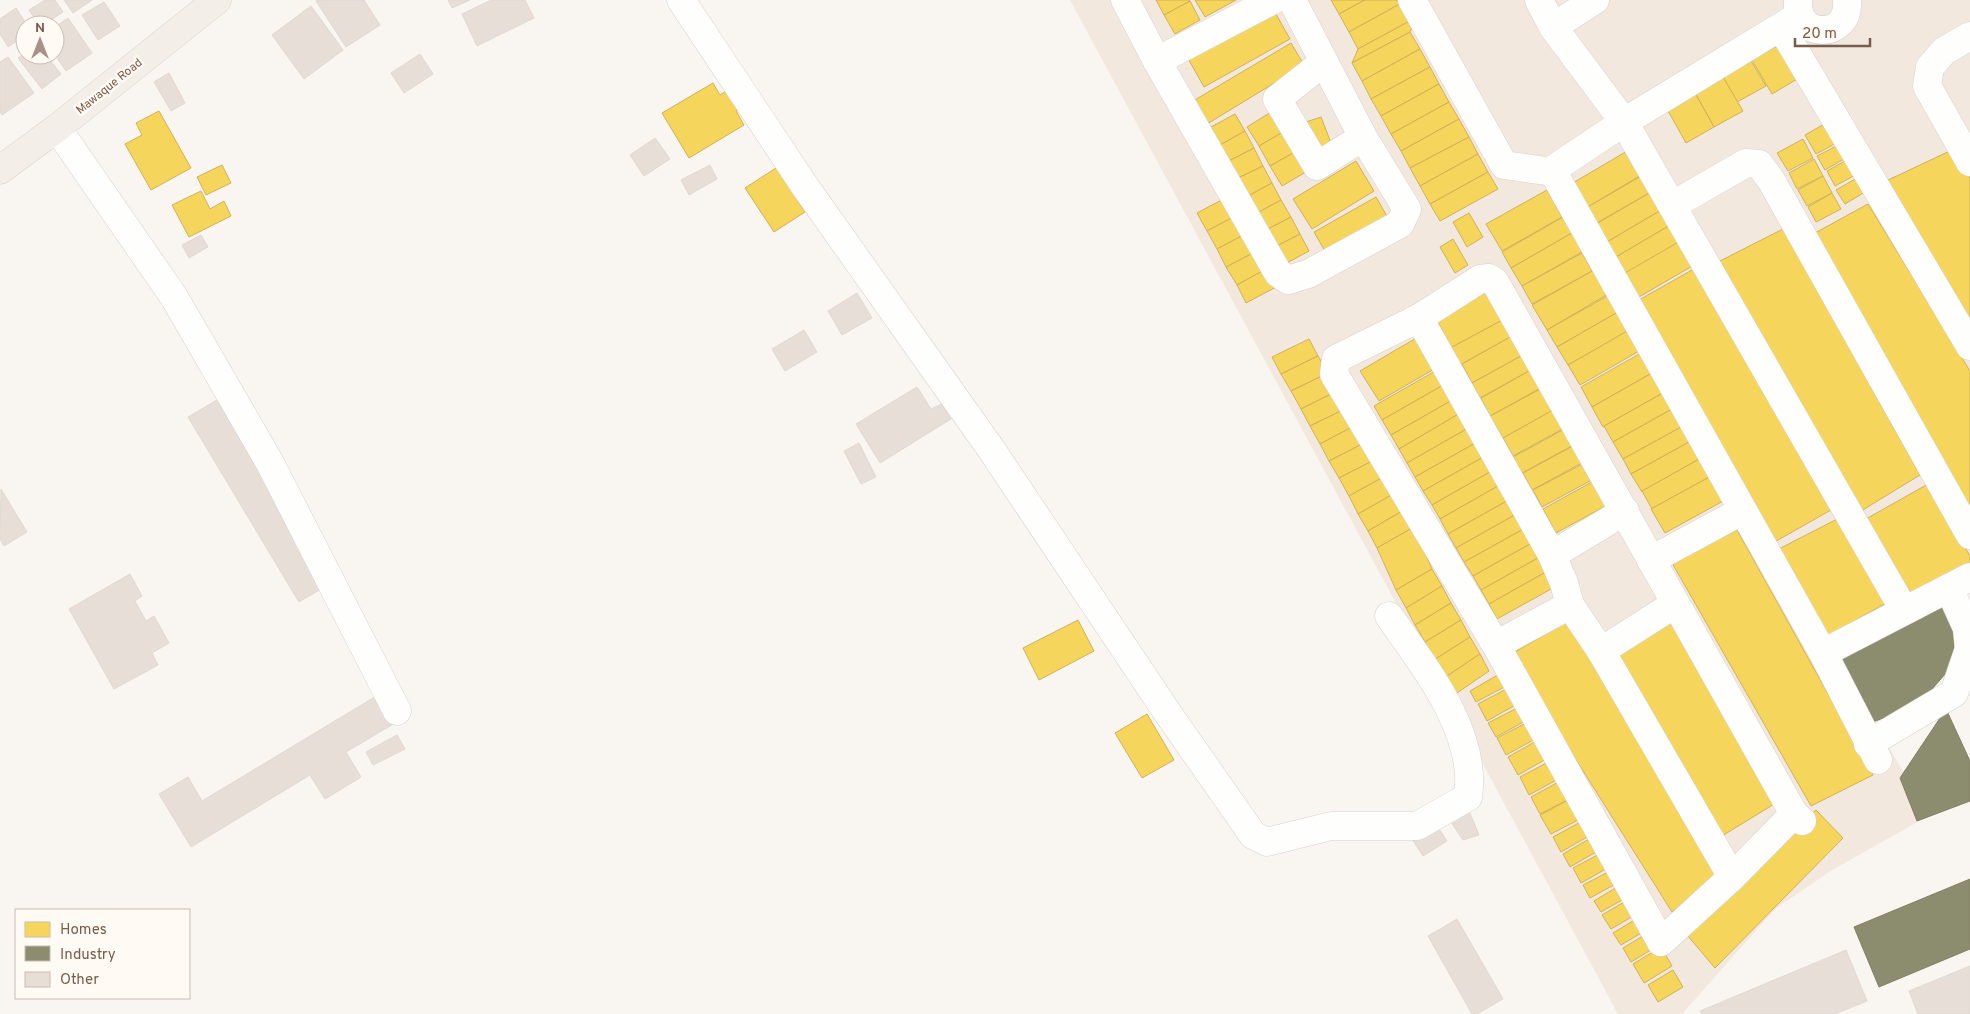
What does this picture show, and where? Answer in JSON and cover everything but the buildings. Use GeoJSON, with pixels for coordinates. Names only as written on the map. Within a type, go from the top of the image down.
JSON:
{"type":"FeatureCollection","features":[{"type":"Feature","properties":{"kind":"main road","name":"Mawaque Road"},"geometry":{"type":"LineString","coordinates":[[0,170],[57,128],[217,0]]}},
{"type":"Feature","properties":{"kind":"street"},"geometry":{"type":"LineString","coordinates":[[681,0],[806,188],[991,449],[1169,715],[1253,835],[1268,842],[1331,826],[1417,826],[1468,797],[1471,779],[1466,754],[1450,709],[1389,616]]}},
{"type":"Feature","properties":{"kind":"street"},"geometry":{"type":"LineString","coordinates":[[1125,0],[1157,61],[1278,274],[1288,280],[1308,274],[1400,224],[1407,209],[1363,138],[1292,0]]}},
{"type":"Feature","properties":{"kind":"street"},"geometry":{"type":"LineString","coordinates":[[1157,61],[1273,0]]}},
{"type":"Feature","properties":{"kind":"street"},"geometry":{"type":"LineString","coordinates":[[1412,0],[1504,165],[1528,170],[1552,170],[1793,14]]}},
{"type":"Feature","properties":{"kind":"street"},"geometry":{"type":"LineString","coordinates":[[1539,0],[1553,27],[1624,122],[1904,610]]}},
{"type":"Feature","properties":{"kind":"street"},"geometry":{"type":"LineString","coordinates":[[1553,27],[1595,0]]}},
{"type":"Feature","properties":{"kind":"street"},"geometry":{"type":"LineString","coordinates":[[1793,14],[1810,27],[1827,30],[1841,22],[1846,15],[1847,0]]}},
{"type":"Feature","properties":{"kind":"street"},"geometry":{"type":"LineString","coordinates":[[1793,14],[1970,346]]}},
{"type":"Feature","properties":{"kind":"street"},"geometry":{"type":"LineString","coordinates":[[1970,36],[1944,51],[1930,67],[1927,86],[1970,162]]}},
{"type":"Feature","properties":{"kind":"street"},"geometry":{"type":"LineString","coordinates":[[1324,62],[1277,99],[1317,166],[1363,138]]}},
{"type":"Feature","properties":{"kind":"street"},"geometry":{"type":"LineString","coordinates":[[57,128],[174,297],[270,462],[397,712]]}},
{"type":"Feature","properties":{"kind":"street"},"geometry":{"type":"LineString","coordinates":[[1673,205],[1746,163],[1759,164],[1771,180],[1970,535]]}},
{"type":"Feature","properties":{"kind":"street"},"geometry":{"type":"LineString","coordinates":[[1552,170],[1742,512],[1823,653],[1873,752],[1954,693],[1969,649],[1960,583],[1823,653]]}},
{"type":"Feature","properties":{"kind":"street"},"geometry":{"type":"LineString","coordinates":[[1489,278],[1495,282],[1625,512],[1675,604],[1798,817],[1661,942],[1496,645],[1334,374],[1336,359],[1419,318],[1480,279],[1489,278]]}},
{"type":"Feature","properties":{"kind":"street"},"geometry":{"type":"LineString","coordinates":[[1419,318],[1552,555],[1564,583],[1570,605],[1601,651],[1732,877]]}},
{"type":"Feature","properties":{"kind":"street"},"geometry":{"type":"LineString","coordinates":[[1552,555],[1625,512]]}},
{"type":"Feature","properties":{"kind":"street"},"geometry":{"type":"LineString","coordinates":[[1651,560],[1742,512]]}},
{"type":"Feature","properties":{"kind":"street"},"geometry":{"type":"LineString","coordinates":[[1601,651],[1675,604]]}},
{"type":"Feature","properties":{"kind":"street"},"geometry":{"type":"LineString","coordinates":[[1496,645],[1570,605]]}},
{"type":"Feature","properties":{"kind":"shaded area"},"geometry":{"type":"Polygon","coordinates":[[[1070,0],[1970,0],[1970,580],[1831,653],[1930,815],[1832,870],[1775,909],[1682,1014],[1618,1014],[1070,0]]]}}]}
